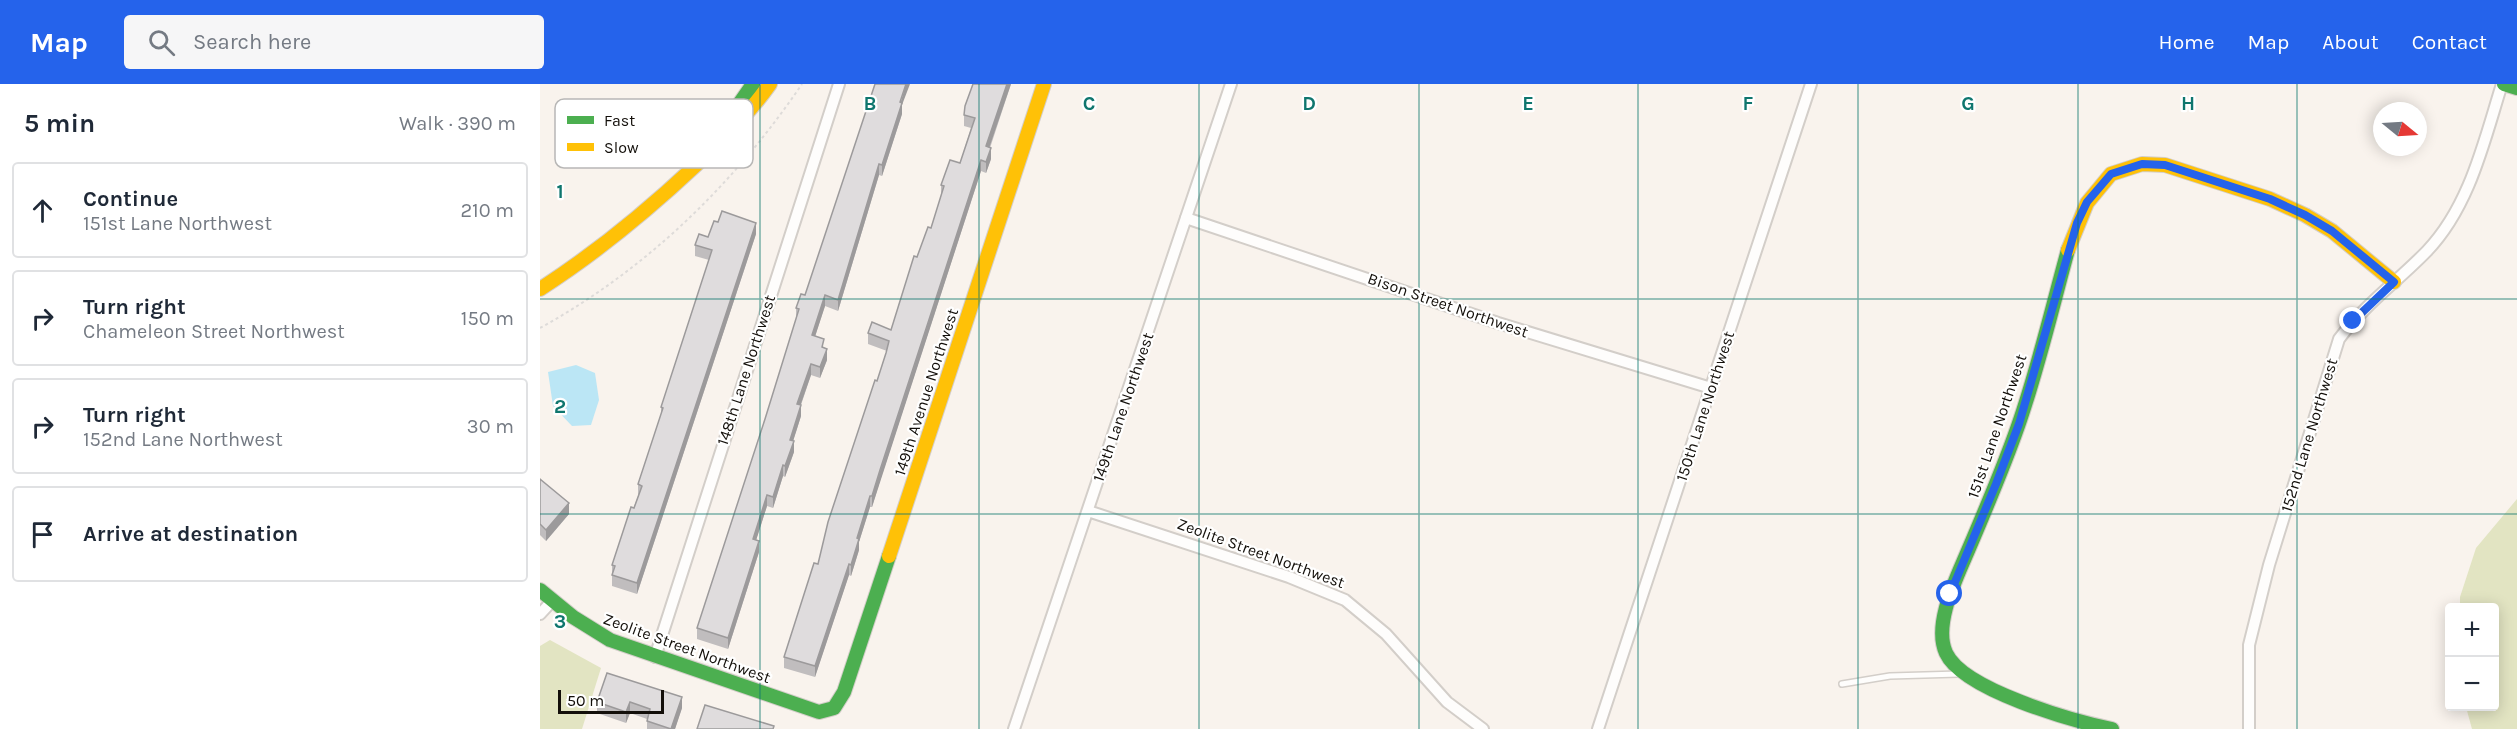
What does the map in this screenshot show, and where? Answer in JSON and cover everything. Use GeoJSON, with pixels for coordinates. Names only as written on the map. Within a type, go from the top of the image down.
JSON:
{"type":"FeatureCollection","features":[{"type":"Feature","properties":{"kind":"street"},"geometry":{"type":"LineString","coordinates":[[742,99],[753,84]]}},
{"type":"Feature","properties":{"kind":"street"},"geometry":{"type":"LineString","coordinates":[[753,106],[770,84]]}},
{"type":"Feature","properties":{"kind":"street","name":"148th Lane Northwest"},"geometry":{"type":"LineString","coordinates":[[655,657],[839,84]]}},
{"type":"Feature","properties":{"kind":"street","name":"149th Avenue Northwest"},"geometry":{"type":"LineString","coordinates":[[834,708],[844,692],[1044,84]]}},
{"type":"Feature","properties":{"kind":"street","name":"149th Lane Northwest"},"geometry":{"type":"LineString","coordinates":[[1014,729],[1231,84]]}},
{"type":"Feature","properties":{"kind":"street","name":"150th Lane Northwest"},"geometry":{"type":"LineString","coordinates":[[1598,729],[1811,84]]}},
{"type":"Feature","properties":{"kind":"street"},"geometry":{"type":"LineString","coordinates":[[2503,84],[2517,88]]}},
{"type":"Feature","properties":{"kind":"street","name":"152nd Lane Northwest"},"geometry":{"type":"LineString","coordinates":[[2249,729],[2249,645],[2269,566],[2330,362],[2339,339],[2353,321],[2428,250],[2462,201],[2503,84]]}},
{"type":"Feature","properties":{"kind":"street","name":"151st Lane Northwest"},"geometry":{"type":"LineString","coordinates":[[2112,729],[2082,723],[2013,699],[1952,664],[1941,638],[1950,594],[2019,424],[2077,223],[2087,202],[2100,184],[2111,174],[2142,164],[2165,165],[2270,199],[2305,215],[2332,231],[2394,282]]}},
{"type":"Feature","properties":{"kind":"street"},"geometry":{"type":"LineString","coordinates":[[540,289],[595,253],[632,225],[693,168]]}},
{"type":"Feature","properties":{"kind":"street","name":"Bison Street Northwest"},"geometry":{"type":"LineString","coordinates":[[1186,218],[1498,323],[1711,388]]}},
{"type":"Feature","properties":{"kind":"street","name":"Zeolite Street Northwest"},"geometry":{"type":"LineString","coordinates":[[1088,511],[1289,577],[1345,600],[1386,634],[1447,702],[1483,729]]}},
{"type":"Feature","properties":{"kind":"street","name":"Zeolite Street Northwest"},"geometry":{"type":"LineString","coordinates":[[540,590],[591,630],[609,640],[819,712],[834,708]]}},
{"type":"Feature","properties":{"kind":"street"},"geometry":{"type":"LineString","coordinates":[[540,614],[552,601]]}},
{"type":"Feature","properties":{"kind":"lane"},"geometry":{"type":"LineString","coordinates":[[1842,684],[1890,676],[1966,673]]}},
{"type":"Feature","properties":{"kind":"path"},"geometry":{"type":"LineString","coordinates":[[753,150],[802,84]]}},
{"type":"Feature","properties":{"kind":"path"},"geometry":{"type":"LineString","coordinates":[[540,328],[639,263],[698,211],[738,168]]}},
{"type":"Feature","properties":{"kind":"green space"},"geometry":{"type":"Polygon","coordinates":[[[2517,499],[2517,729],[2472,729],[2467,711],[2499,711],[2499,603],[2460,603],[2476,548],[2517,499]]]}},
{"type":"Feature","properties":{"kind":"green space"},"geometry":{"type":"Polygon","coordinates":[[[550,640],[601,668],[582,729],[540,729],[540,646],[550,640]]]}},
{"type":"Feature","properties":{"kind":"water"},"geometry":{"type":"Polygon","coordinates":[[[576,365],[595,373],[599,400],[591,425],[572,426],[553,406],[548,372],[576,365]]]}},
{"type":"Feature","properties":{"kind":"building"},"geometry":{"type":"Polygon","coordinates":[[[875,84],[906,84],[900,102],[902,103],[882,165],[879,164],[838,300],[825,295],[812,335],[824,339],[822,347],[827,349],[820,367],[811,364],[797,404],[801,405],[790,440],[794,441],[785,466],[783,465],[773,497],[767,495],[753,539],[759,541],[728,638],[697,628],[765,419],[799,309],[796,308],[801,294],[805,295],[875,84]]]}},
{"type":"Feature","properties":{"kind":"building"},"geometry":{"type":"Polygon","coordinates":[[[973,84],[1007,84],[986,146],[991,148],[986,162],[981,160],[872,496],[870,496],[851,565],[849,564],[815,666],[784,657],[814,563],[818,564],[828,522],[886,353],[889,341],[868,333],[872,322],[891,330],[914,256],[917,257],[928,227],[931,228],[944,186],[941,185],[950,160],[960,163],[975,118],[964,115],[973,84]]]}},
{"type":"Feature","properties":{"kind":"building"},"geometry":{"type":"Polygon","coordinates":[[[722,211],[756,223],[637,583],[612,575],[615,566],[612,565],[631,507],[634,508],[642,486],[638,484],[712,250],[695,245],[699,234],[708,237],[714,221],[718,222],[722,211]]]}},
{"type":"Feature","properties":{"kind":"building"},"geometry":{"type":"Polygon","coordinates":[[[540,479],[569,503],[546,530],[540,524],[540,479]]]}},
{"type":"Feature","properties":{"kind":"building"},"geometry":{"type":"Polygon","coordinates":[[[607,673],[682,697],[671,729],[647,721],[650,709],[630,702],[626,712],[597,702],[607,673]]]}},
{"type":"Feature","properties":{"kind":"building"},"geometry":{"type":"Polygon","coordinates":[[[705,705],[774,726],[773,729],[697,729],[705,705]]]}},
{"type":"Feature","properties":{"kind":"traffic: fast"},"geometry":{"type":"LineString","coordinates":[[743,99],[753,84]]}},
{"type":"Feature","properties":{"kind":"traffic: fast"},"geometry":{"type":"LineString","coordinates":[[2504,84],[2517,88]]}},
{"type":"Feature","properties":{"kind":"traffic: fast"},"geometry":{"type":"LineString","coordinates":[[2068,250],[2018,426],[1948,602],[1942,629],[1943,642],[1946,653],[1956,667],[1996,691],[2047,711],[2112,729]]}},
{"type":"Feature","properties":{"kind":"traffic: fast"},"geometry":{"type":"LineString","coordinates":[[540,590],[573,617],[610,640],[819,712],[834,708],[844,692],[889,556]]}},
{"type":"Feature","properties":{"kind":"traffic: slow"},"geometry":{"type":"LineString","coordinates":[[753,106],[770,84]]}},
{"type":"Feature","properties":{"kind":"traffic: slow"},"geometry":{"type":"LineString","coordinates":[[889,556],[1044,84]]}},
{"type":"Feature","properties":{"kind":"traffic: slow"},"geometry":{"type":"LineString","coordinates":[[2068,250],[2087,203],[2111,174],[2142,164],[2165,165],[2270,199],[2305,215],[2332,231],[2394,282]]}},
{"type":"Feature","properties":{"kind":"traffic: slow"},"geometry":{"type":"LineString","coordinates":[[540,289],[601,246],[693,168]]}},
{"type":"Feature","properties":{"kind":"route"},"geometry":{"type":"LineString","coordinates":[[1950,594],[2019,424],[2077,223],[2087,202],[2100,184],[2111,174],[2123,168],[2142,164],[2165,165],[2270,199],[2305,215],[2332,231],[2394,282],[2353,321]]}}]}
